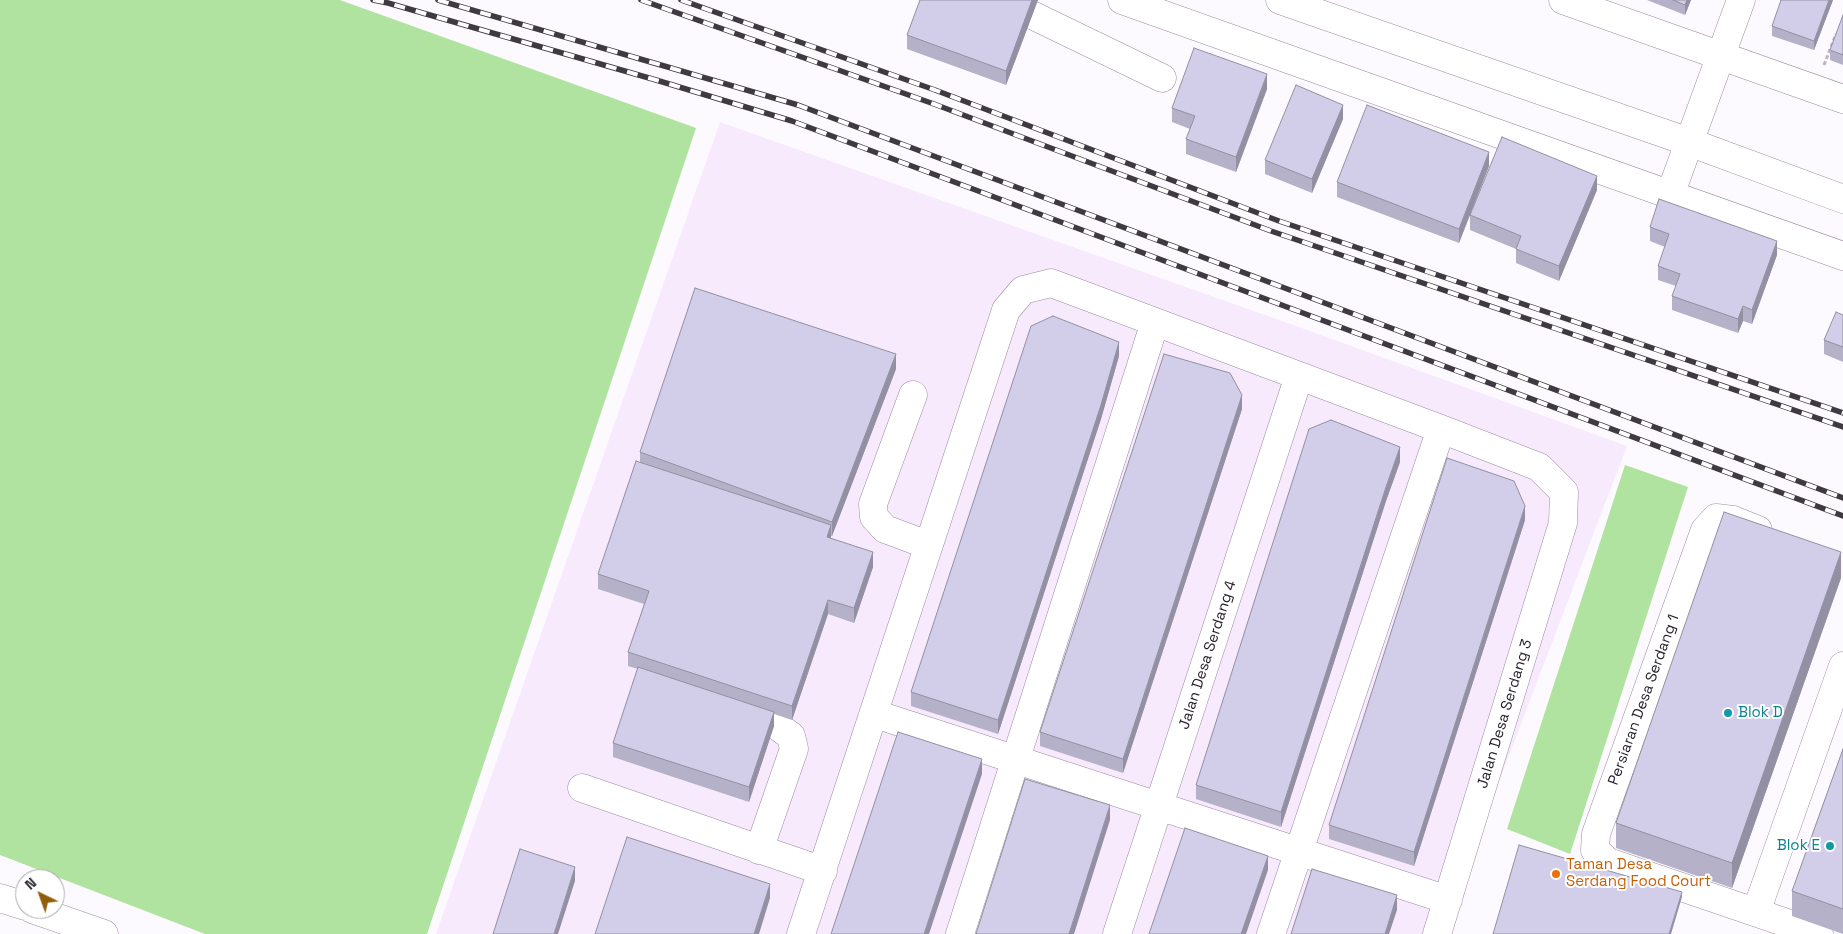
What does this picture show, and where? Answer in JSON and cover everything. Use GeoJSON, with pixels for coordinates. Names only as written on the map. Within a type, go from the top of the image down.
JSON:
{"type":"FeatureCollection","features":[{"type":"Feature","properties":{"kind":"main road"},"geometry":{"type":"LineString","coordinates":[[1122,0],[1843,256]]}},
{"type":"Feature","properties":{"kind":"main road"},"geometry":{"type":"LineString","coordinates":[[1280,0],[1689,142],[1843,199]]}},
{"type":"Feature","properties":{"kind":"main road"},"geometry":{"type":"LineString","coordinates":[[1563,0],[1724,49],[1815,90],[1843,99]]}},
{"type":"Feature","properties":{"kind":"main road"},"geometry":{"type":"LineString","coordinates":[[1670,195],[1741,0]]}},
{"type":"Feature","properties":{"kind":"main road"},"geometry":{"type":"LineString","coordinates":[[1034,16],[1162,78]]}},
{"type":"Feature","properties":{"kind":"main road"},"geometry":{"type":"LineString","coordinates":[[801,934],[875,714],[928,545],[1006,310],[1023,290],[1050,283],[1441,429],[1271,934]]}},
{"type":"Feature","properties":{"kind":"main road"},"geometry":{"type":"LineString","coordinates":[[960,934],[1156,322]]}},
{"type":"Feature","properties":{"kind":"main road","name":"Jalan Desa Serdang 4"},"geometry":{"type":"LineString","coordinates":[[1117,934],[1299,376]]}},
{"type":"Feature","properties":{"kind":"main road"},"geometry":{"type":"LineString","coordinates":[[913,395],[873,504],[874,517],[884,529],[928,545]]}},
{"type":"Feature","properties":{"kind":"main road","name":"Jalan Desa Serdang 3"},"geometry":{"type":"LineString","coordinates":[[1437,934],[1563,524],[1564,492],[1539,467],[1441,429]]}},
{"type":"Feature","properties":{"kind":"main road","name":"Persiaran Desa Serdang 1"},"geometry":{"type":"LineString","coordinates":[[1779,538],[1733,520],[1716,518],[1705,530],[1596,834],[1596,850],[1608,862],[1819,934]]}},
{"type":"Feature","properties":{"kind":"main road"},"geometry":{"type":"LineString","coordinates":[[1756,912],[1843,666]]}},
{"type":"Feature","properties":{"kind":"main road"},"geometry":{"type":"LineString","coordinates":[[720,705],[776,726],[791,736],[794,749],[759,850]]}},
{"type":"Feature","properties":{"kind":"main road"},"geometry":{"type":"LineString","coordinates":[[875,714],[1448,900]]}},
{"type":"Feature","properties":{"kind":"main road"},"geometry":{"type":"LineString","coordinates":[[582,788],[823,871]]}},
{"type":"Feature","properties":{"kind":"main road"},"geometry":{"type":"LineString","coordinates":[[0,898],[15,903]]}},
{"type":"Feature","properties":{"kind":"main road"},"geometry":{"type":"LineString","coordinates":[[61,919],[104,934]]}},
{"type":"Feature","properties":{"kind":"path"},"geometry":{"type":"LineString","coordinates":[[1815,90],[1836,34]]}},
{"type":"Feature","properties":{"kind":"shaded area"},"geometry":{"type":"Polygon","coordinates":[[[720,122],[1296,326],[1627,446],[1441,934],[436,934],[720,122]]]}},
{"type":"Feature","properties":{"kind":"green space"},"geometry":{"type":"Polygon","coordinates":[[[0,0],[340,0],[696,128],[427,934],[205,934],[65,880],[65,869],[36,869],[0,855],[0,0]]]}},
{"type":"Feature","properties":{"kind":"green space"},"geometry":{"type":"Polygon","coordinates":[[[1625,465],[1688,487],[1570,854],[1507,829],[1625,465]]]}},
{"type":"Feature","properties":{"kind":"building"},"geometry":{"type":"Polygon","coordinates":[[[920,0],[1032,0],[1006,71],[907,35],[920,0]]]}},
{"type":"Feature","properties":{"kind":"building"},"geometry":{"type":"Polygon","coordinates":[[[1673,0],[1687,0],[1685,5],[1673,0]]]}},
{"type":"Feature","properties":{"kind":"building"},"geometry":{"type":"Polygon","coordinates":[[[1781,0],[1829,0],[1814,41],[1772,26],[1781,0]]]}},
{"type":"Feature","properties":{"kind":"building"},"geometry":{"type":"Polygon","coordinates":[[[1843,15],[1843,55],[1830,50],[1843,15]]]}},
{"type":"Feature","properties":{"kind":"building"},"geometry":{"type":"Polygon","coordinates":[[[1194,48],[1267,74],[1236,157],[1186,139],[1195,116],[1172,108],[1194,48]]]}},
{"type":"Feature","properties":{"kind":"building"},"geometry":{"type":"Polygon","coordinates":[[[1296,85],[1343,105],[1312,179],[1265,160],[1296,85]]]}},
{"type":"Feature","properties":{"kind":"building"},"geometry":{"type":"Polygon","coordinates":[[[1367,105],[1489,152],[1459,229],[1337,182],[1367,105]]]}},
{"type":"Feature","properties":{"kind":"building"},"geometry":{"type":"Polygon","coordinates":[[[1502,137],[1597,176],[1559,266],[1516,249],[1521,236],[1470,215],[1502,137]]]}},
{"type":"Feature","properties":{"kind":"building"},"geometry":{"type":"Polygon","coordinates":[[[1659,199],[1777,241],[1752,310],[1743,306],[1738,319],[1672,296],[1680,274],[1658,266],[1669,234],[1650,227],[1659,199]]]}},
{"type":"Feature","properties":{"kind":"building"},"geometry":{"type":"Polygon","coordinates":[[[695,288],[896,354],[832,522],[640,452],[695,288]]]}},
{"type":"Feature","properties":{"kind":"building"},"geometry":{"type":"Polygon","coordinates":[[[1836,312],[1843,315],[1843,347],[1824,340],[1836,312]]]}},
{"type":"Feature","properties":{"kind":"building"},"geometry":{"type":"Polygon","coordinates":[[[1053,316],[1119,342],[1101,405],[998,720],[911,692],[1031,326],[1053,316]]]}},
{"type":"Feature","properties":{"kind":"building"},"geometry":{"type":"Polygon","coordinates":[[[1164,354],[1230,373],[1242,395],[1123,759],[1040,732],[1164,354]]]}},
{"type":"Feature","properties":{"kind":"building"},"geometry":{"type":"Polygon","coordinates":[[[1331,420],[1400,447],[1281,812],[1196,785],[1309,429],[1331,420]]]}},
{"type":"Feature","properties":{"kind":"building"},"geometry":{"type":"Polygon","coordinates":[[[1447,458],[1514,481],[1525,506],[1414,852],[1329,825],[1447,458]]]}},
{"type":"Feature","properties":{"kind":"building"},"geometry":{"type":"Polygon","coordinates":[[[636,461],[831,525],[827,537],[873,552],[854,608],[828,600],[792,706],[628,652],[649,591],[598,574],[636,461]]]}},
{"type":"Feature","properties":{"kind":"building","name":"Blok D"},"geometry":{"type":"Polygon","coordinates":[[[1724,512],[1841,552],[1732,863],[1616,823],[1724,512]]]}},
{"type":"Feature","properties":{"kind":"building"},"geometry":{"type":"Polygon","coordinates":[[[638,667],[774,712],[749,787],[613,743],[638,667]]]}},
{"type":"Feature","properties":{"kind":"building"},"geometry":{"type":"Polygon","coordinates":[[[898,732],[982,759],[924,934],[831,934],[898,732]]]}},
{"type":"Feature","properties":{"kind":"building","name":"Blok E"},"geometry":{"type":"Polygon","coordinates":[[[1843,749],[1843,909],[1792,891],[1843,749]]]}},
{"type":"Feature","properties":{"kind":"building"},"geometry":{"type":"Polygon","coordinates":[[[1025,779],[1110,805],[1069,934],[976,934],[1025,779]]]}},
{"type":"Feature","properties":{"kind":"building"},"geometry":{"type":"Polygon","coordinates":[[[1185,828],[1268,856],[1241,934],[1149,934],[1185,828]]]}},
{"type":"Feature","properties":{"kind":"building"},"geometry":{"type":"Polygon","coordinates":[[[627,837],[770,884],[754,934],[595,934],[627,837]]]}},
{"type":"Feature","properties":{"kind":"building","name":"Taman Desa Serdang Food Court"},"geometry":{"type":"Polygon","coordinates":[[[1519,845],[1682,892],[1669,934],[1493,934],[1519,845]]]}},
{"type":"Feature","properties":{"kind":"building"},"geometry":{"type":"Polygon","coordinates":[[[520,849],[575,867],[554,934],[493,934],[520,849]]]}},
{"type":"Feature","properties":{"kind":"building"},"geometry":{"type":"Polygon","coordinates":[[[1312,869],[1397,895],[1385,934],[1291,934],[1312,869]]]}},
{"type":"Feature","properties":{"kind":"railway"},"geometry":{"type":"LineString","coordinates":[[373,0],[656,80],[792,121],[1843,516]]}},
{"type":"Feature","properties":{"kind":"railway"},"geometry":{"type":"LineString","coordinates":[[438,0],[798,105],[1843,498]]}},
{"type":"Feature","properties":{"kind":"railway"},"geometry":{"type":"LineString","coordinates":[[641,0],[934,104],[1271,231],[1843,427]]}},
{"type":"Feature","properties":{"kind":"railway"},"geometry":{"type":"LineString","coordinates":[[681,0],[935,90],[1279,221],[1843,413]]}},
{"type":"Feature","properties":{"kind":"place","name":"Blok D"},"geometry":{"type":"Point","coordinates":[1728,713]}},
{"type":"Feature","properties":{"kind":"place","name":"Blok E"},"geometry":{"type":"Point","coordinates":[1830,846]}},
{"type":"Feature","properties":{"kind":"place","name":"Taman Desa Serdang Food Court"},"geometry":{"type":"Point","coordinates":[1556,874]}}]}
